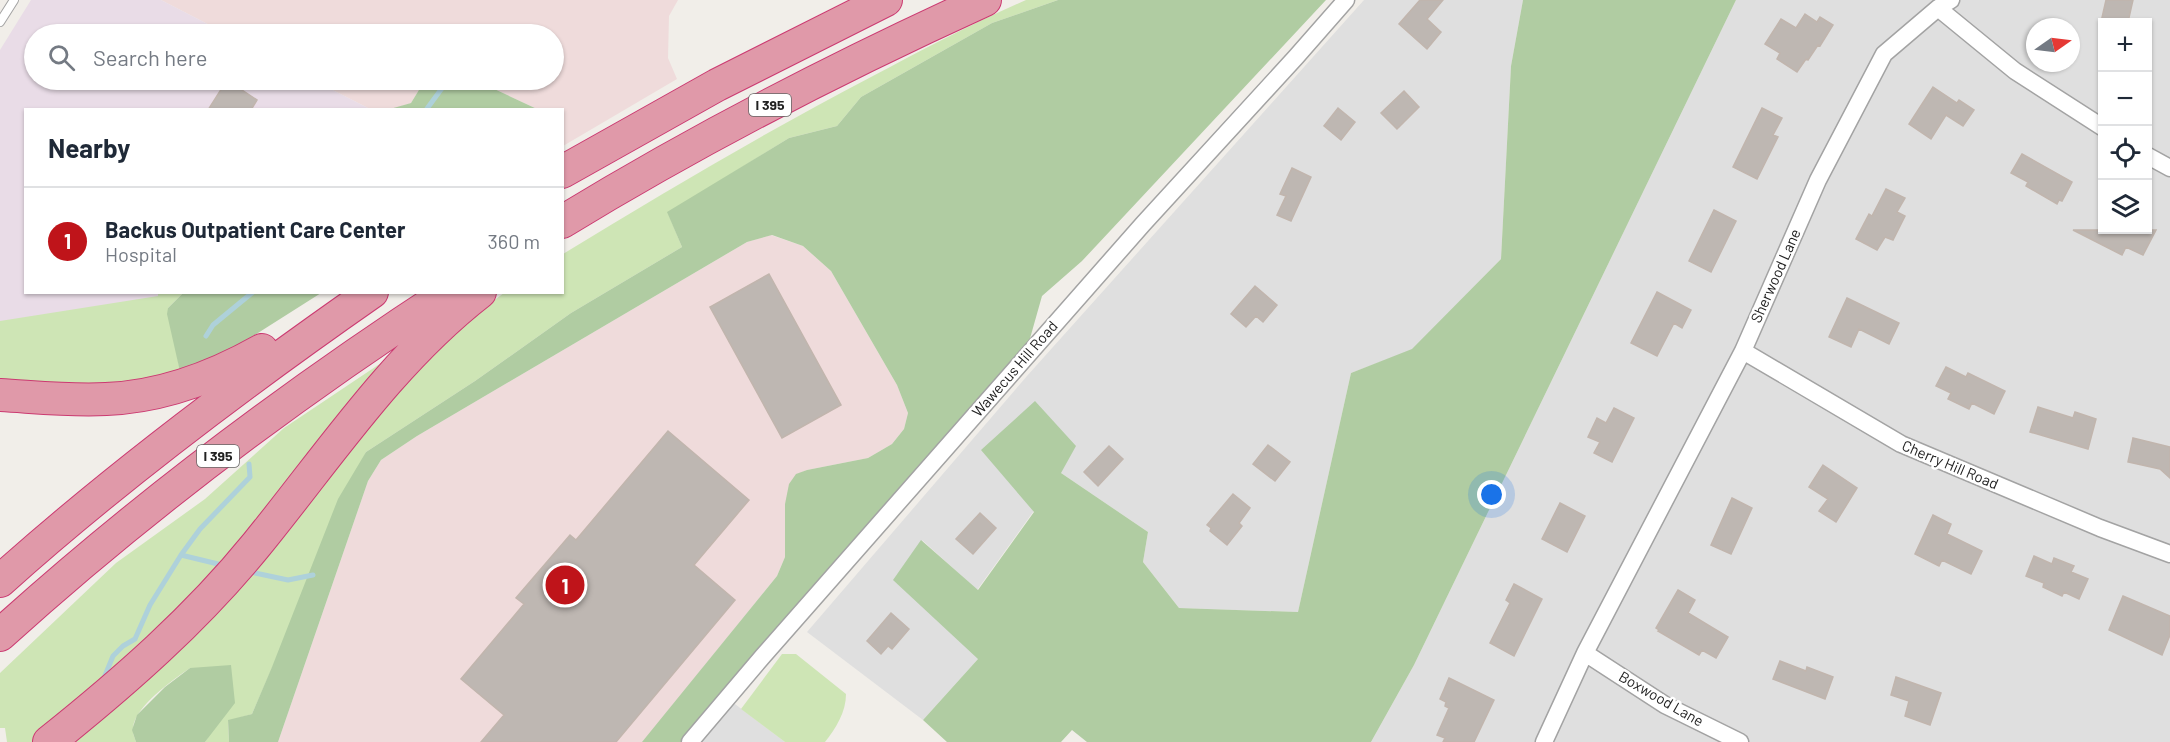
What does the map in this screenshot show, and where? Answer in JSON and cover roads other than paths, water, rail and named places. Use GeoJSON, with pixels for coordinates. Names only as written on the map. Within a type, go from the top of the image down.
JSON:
{"type":"FeatureCollection","features":[{"type":"Feature","properties":{"kind":"highway"},"geometry":{"type":"LineString","coordinates":[[564,171],[709,90],[886,0]]}},
{"type":"Feature","properties":{"kind":"highway","name":"I 395"},"geometry":{"type":"LineString","coordinates":[[567,221],[678,154],[758,111],[857,60],[985,0]]}},
{"type":"Feature","properties":{"kind":"highway","name":"I 395"},"geometry":{"type":"LineString","coordinates":[[0,581],[64,524],[137,466],[225,398],[369,294]]}},
{"type":"Feature","properties":{"kind":"highway","name":"I 395"},"geometry":{"type":"LineString","coordinates":[[0,635],[81,565],[205,466],[327,375],[446,294]]}},
{"type":"Feature","properties":{"kind":"highway"},"geometry":{"type":"LineString","coordinates":[[49,742],[134,673],[197,610],[256,545],[396,370],[434,330],[478,294]]}},
{"type":"Feature","properties":{"kind":"highway"},"geometry":{"type":"LineString","coordinates":[[0,395],[105,399],[149,394],[208,378],[272,346],[314,333]]}},
{"type":"Feature","properties":{"kind":"street","name":"Wawecus Hill Road"},"geometry":{"type":"LineString","coordinates":[[690,742],[1143,224],[1346,0]]}},
{"type":"Feature","properties":{"kind":"street","name":"Sherwood Lane"},"geometry":{"type":"LineString","coordinates":[[1544,742],[1585,653],[1743,351],[1818,180],[1884,54],[1945,4],[2015,71],[2101,126]]}},
{"type":"Feature","properties":{"kind":"street"},"geometry":{"type":"LineString","coordinates":[[2152,158],[2170,168]]}},
{"type":"Feature","properties":{"kind":"street","name":"Cherry Hill Road"},"geometry":{"type":"LineString","coordinates":[[1743,351],[1901,444],[2100,528],[2170,554]]}},
{"type":"Feature","properties":{"kind":"street","name":"Boxwood Lane"},"geometry":{"type":"LineString","coordinates":[[1585,653],[1665,705],[1740,742]]}},
{"type":"Feature","properties":{"kind":"lane"},"geometry":{"type":"LineString","coordinates":[[0,22],[14,0]]}},
{"type":"Feature","properties":{"kind":"waterway"},"geometry":{"type":"LineString","coordinates":[[427,108],[441,90]]}},
{"type":"Feature","properties":{"kind":"waterway"},"geometry":{"type":"LineString","coordinates":[[206,336],[213,325],[251,294]]}},
{"type":"Feature","properties":{"kind":"waterway"},"geometry":{"type":"LineString","coordinates":[[104,678],[113,656],[135,639],[150,605],[181,555],[200,529],[250,477],[249,464]]}},
{"type":"Feature","properties":{"kind":"waterway"},"geometry":{"type":"LineString","coordinates":[[181,555],[218,564]]}},
{"type":"Feature","properties":{"kind":"waterway"},"geometry":{"type":"LineString","coordinates":[[255,573],[288,580],[313,575]]}},
{"type":"Feature","properties":{"kind":"place","name":"Backus Outpatient Care Center"},"geometry":{"type":"Point","coordinates":[565,585]}}]}
